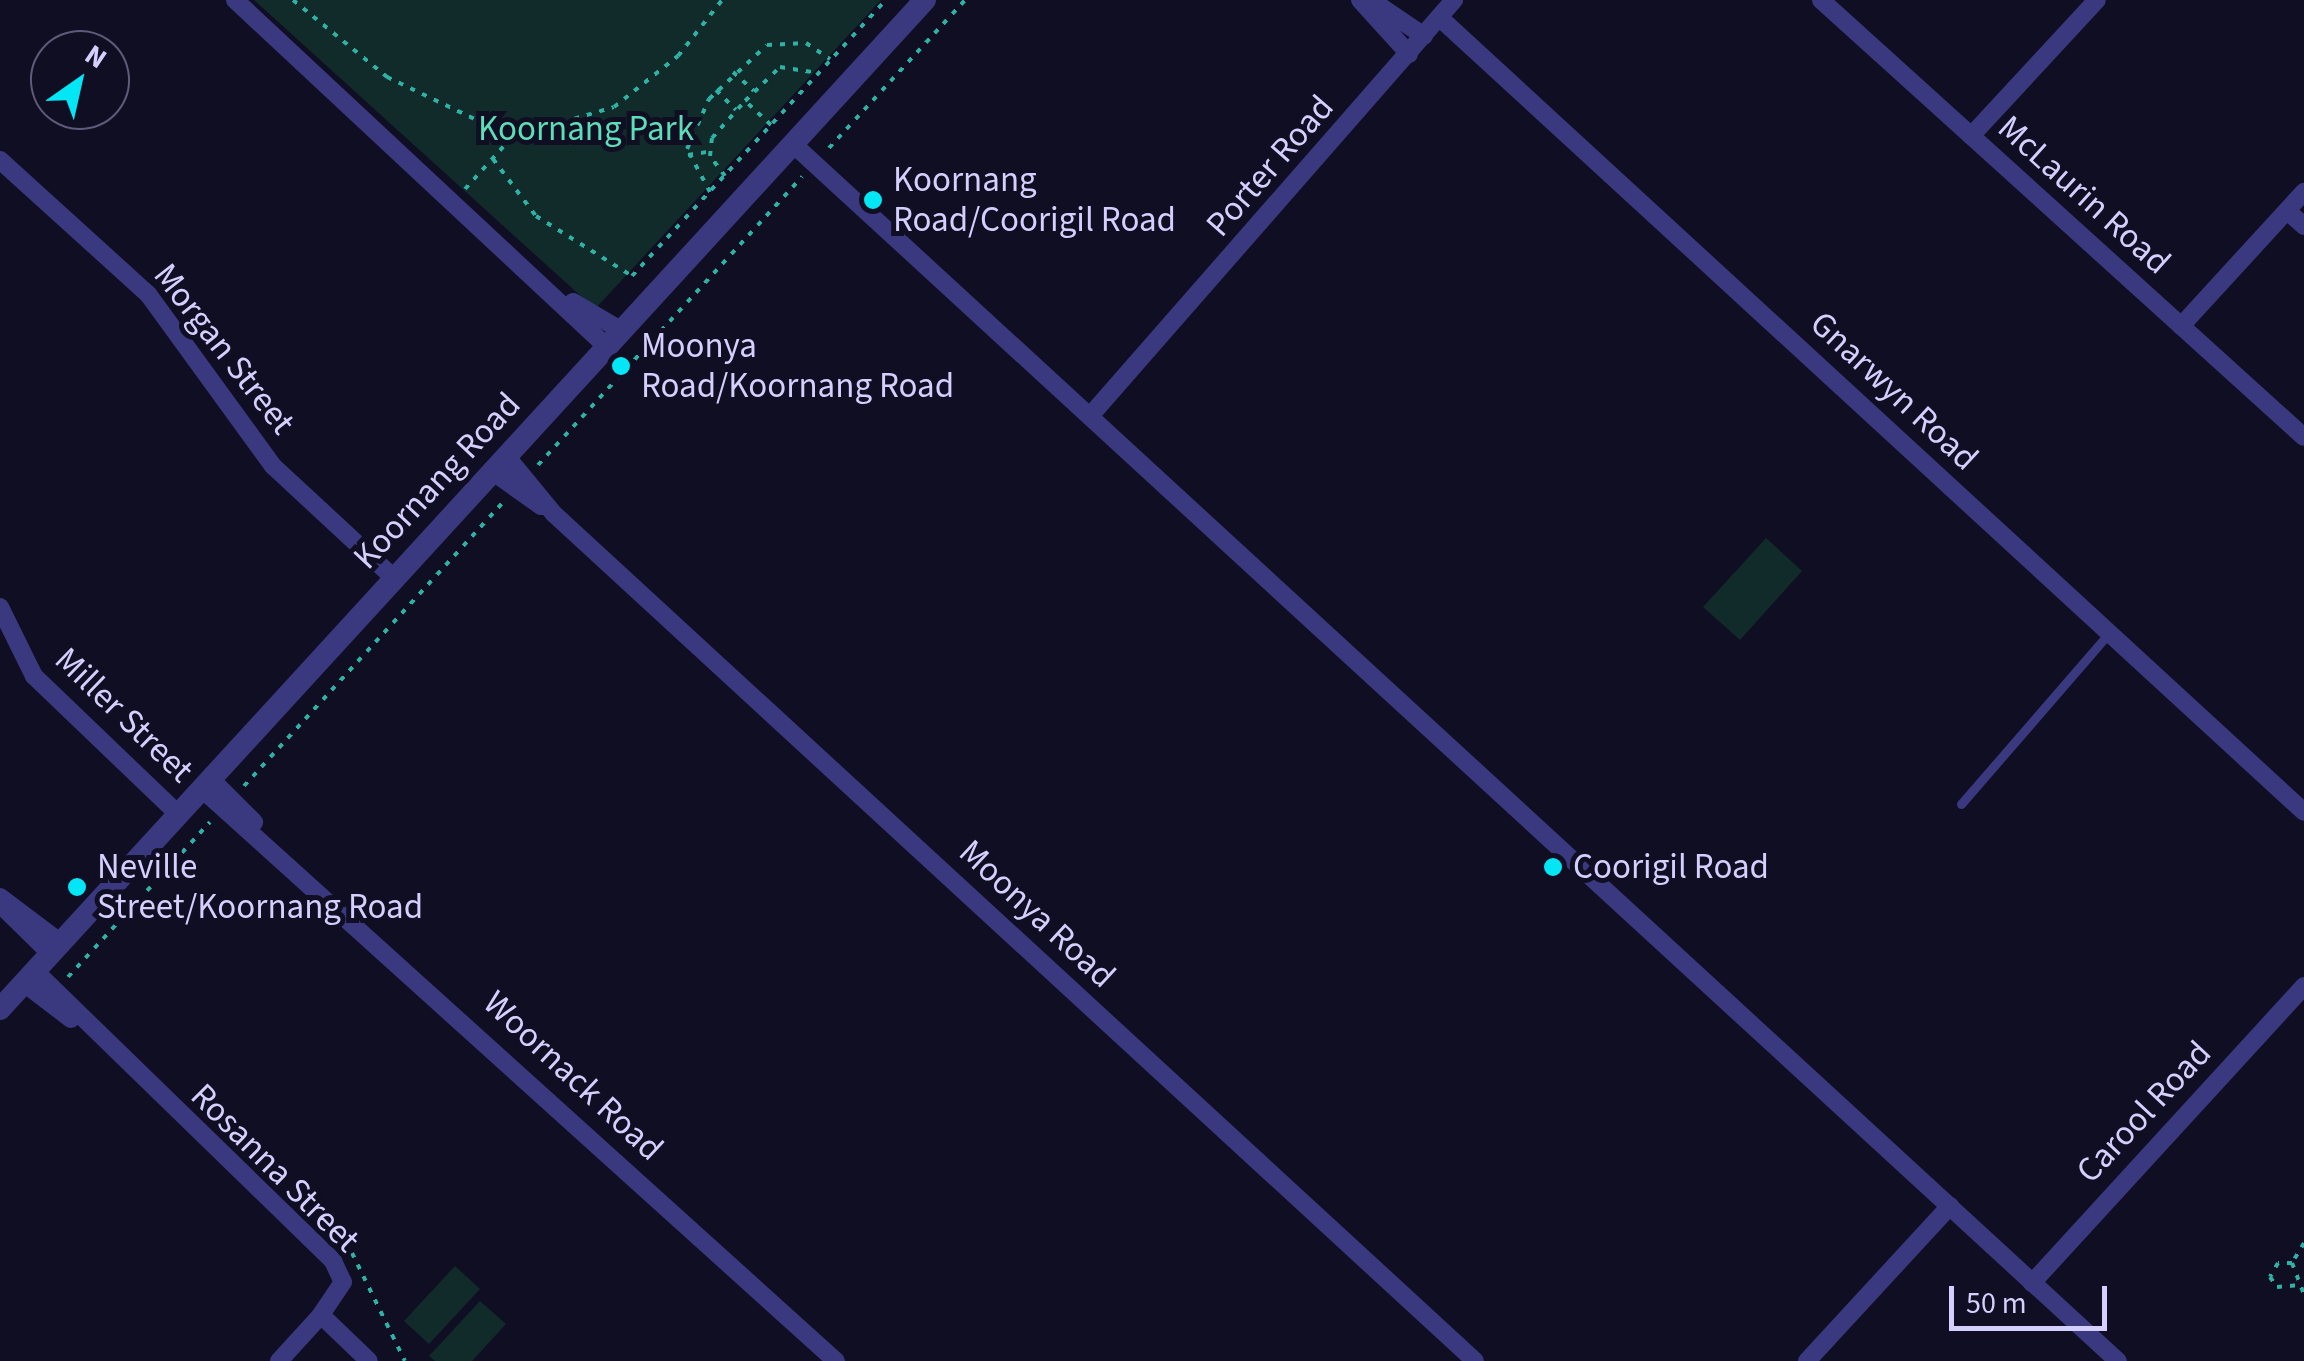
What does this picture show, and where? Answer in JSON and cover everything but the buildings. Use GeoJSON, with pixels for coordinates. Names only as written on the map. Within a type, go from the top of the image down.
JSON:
{"type":"FeatureCollection","features":[{"type":"Feature","properties":{"kind":"street"},"geometry":{"type":"LineString","coordinates":[[235,0],[560,294],[615,339]]}},
{"type":"Feature","properties":{"kind":"street","name":"Koornang Road"},"geometry":{"type":"LineString","coordinates":[[0,1010],[925,0]]}},
{"type":"Feature","properties":{"kind":"street"},"geometry":{"type":"LineString","coordinates":[[1360,0],[1409,54]]}},
{"type":"Feature","properties":{"kind":"street"},"geometry":{"type":"LineString","coordinates":[[1370,0],[1424,36]]}},
{"type":"Feature","properties":{"kind":"street","name":"Porter Road"},"geometry":{"type":"LineString","coordinates":[[1090,416],[1454,0]]}},
{"type":"Feature","properties":{"kind":"street","name":"McLaurin Road"},"geometry":{"type":"LineString","coordinates":[[1821,0],[2304,438]]}},
{"type":"Feature","properties":{"kind":"street"},"geometry":{"type":"LineString","coordinates":[[1971,136],[2097,0]]}},
{"type":"Feature","properties":{"kind":"street","name":"Gnarwyn Road"},"geometry":{"type":"LineString","coordinates":[[1440,18],[2304,812]]}},
{"type":"Feature","properties":{"kind":"street"},"geometry":{"type":"LineString","coordinates":[[793,144],[2118,1361]]}},
{"type":"Feature","properties":{"kind":"street","name":"Morgan Street"},"geometry":{"type":"LineString","coordinates":[[0,160],[148,294],[274,466],[395,579]]}},
{"type":"Feature","properties":{"kind":"street"},"geometry":{"type":"LineString","coordinates":[[2181,326],[2304,192]]}},
{"type":"Feature","properties":{"kind":"street"},"geometry":{"type":"LineString","coordinates":[[2287,211],[2304,226]]}},
{"type":"Feature","properties":{"kind":"street","name":"Moonya Road"},"geometry":{"type":"LineString","coordinates":[[500,465],[1475,1361]]}},
{"type":"Feature","properties":{"kind":"street","name":"Miller Street"},"geometry":{"type":"LineString","coordinates":[[0,607],[34,676],[179,815]]}},
{"type":"Feature","properties":{"kind":"street","name":"Woornack Road"},"geometry":{"type":"LineString","coordinates":[[206,784],[836,1361]]}},
{"type":"Feature","properties":{"kind":"street","name":"Rosanna Street"},"geometry":{"type":"LineString","coordinates":[[0,900],[84,1027],[333,1261],[343,1282],[320,1316]]}},
{"type":"Feature","properties":{"kind":"street","name":"Carool Road"},"geometry":{"type":"LineString","coordinates":[[2032,1283],[2304,986]]}},
{"type":"Feature","properties":{"kind":"street"},"geometry":{"type":"LineString","coordinates":[[1807,1361],[1950,1206]]}},
{"type":"Feature","properties":{"kind":"street"},"geometry":{"type":"LineString","coordinates":[[279,1361],[320,1316],[368,1361]]}},
{"type":"Feature","properties":{"kind":"lane"},"geometry":{"type":"LineString","coordinates":[[1961,804],[2109,633]]}},
{"type":"Feature","properties":{"kind":"path"},"geometry":{"type":"LineString","coordinates":[[294,0],[387,78],[512,137]]}},
{"type":"Feature","properties":{"kind":"path"},"geometry":{"type":"LineString","coordinates":[[456,200],[512,137],[614,107],[678,56],[722,0]]}},
{"type":"Feature","properties":{"kind":"path"},"geometry":{"type":"LineString","coordinates":[[492,159],[536,216],[632,276],[886,0]]}},
{"type":"Feature","properties":{"kind":"path"},"geometry":{"type":"LineString","coordinates":[[80,993],[66,980],[965,0]]}},
{"type":"Feature","properties":{"kind":"path"},"geometry":{"type":"LineString","coordinates":[[710,192],[688,154],[692,123],[716,90],[733,72],[780,41],[831,60]]}},
{"type":"Feature","properties":{"kind":"path"},"geometry":{"type":"LineString","coordinates":[[710,152],[745,100],[791,63],[818,74]]}},
{"type":"Feature","properties":{"kind":"path"},"geometry":{"type":"LineString","coordinates":[[733,72],[754,91]]}},
{"type":"Feature","properties":{"kind":"path"},"geometry":{"type":"LineString","coordinates":[[716,90],[736,110]]}},
{"type":"Feature","properties":{"kind":"path"},"geometry":{"type":"LineString","coordinates":[[745,100],[771,125]]}},
{"type":"Feature","properties":{"kind":"path"},"geometry":{"type":"LineString","coordinates":[[688,154],[710,152]]}},
{"type":"Feature","properties":{"kind":"path"},"geometry":{"type":"LineString","coordinates":[[710,152],[725,176]]}},
{"type":"Feature","properties":{"kind":"path"},"geometry":{"type":"LineString","coordinates":[[2292,1263],[2304,1244]]}},
{"type":"Feature","properties":{"kind":"path"},"geometry":{"type":"LineString","coordinates":[[349,1250],[405,1361]]}},
{"type":"Feature","properties":{"kind":"path"},"geometry":{"type":"LineString","coordinates":[[2292,1263],[2278,1263],[2270,1277],[2277,1287],[2300,1285]]}},
{"type":"Feature","properties":{"kind":"path"},"geometry":{"type":"LineString","coordinates":[[2292,1263],[2304,1296]]}},
{"type":"Feature","properties":{"kind":"green space","name":"Koornang Park"},"geometry":{"type":"Polygon","coordinates":[[[254,0],[881,0],[595,309],[254,0]]]}},
{"type":"Feature","properties":{"kind":"green space"},"geometry":{"type":"Polygon","coordinates":[[[1766,538],[1802,571],[1740,640],[1703,607],[1766,538]]]}},
{"type":"Feature","properties":{"kind":"green space"},"geometry":{"type":"Polygon","coordinates":[[[455,1266],[480,1289],[429,1344],[404,1321],[455,1266]]]}},
{"type":"Feature","properties":{"kind":"green space"},"geometry":{"type":"Polygon","coordinates":[[[480,1301],[506,1324],[472,1361],[435,1361],[429,1356],[480,1301]]]}},
{"type":"Feature","properties":{"kind":"place","name":"Koornang Road/Coorigil Road"},"geometry":{"type":"Point","coordinates":[873,200]}},
{"type":"Feature","properties":{"kind":"place","name":"Moonya Road/Koornang Road"},"geometry":{"type":"Point","coordinates":[621,366]}},
{"type":"Feature","properties":{"kind":"place","name":"Coorigil Road"},"geometry":{"type":"Point","coordinates":[1553,867]}},
{"type":"Feature","properties":{"kind":"place","name":"Neville Street/Koornang Road"},"geometry":{"type":"Point","coordinates":[77,887]}}]}
